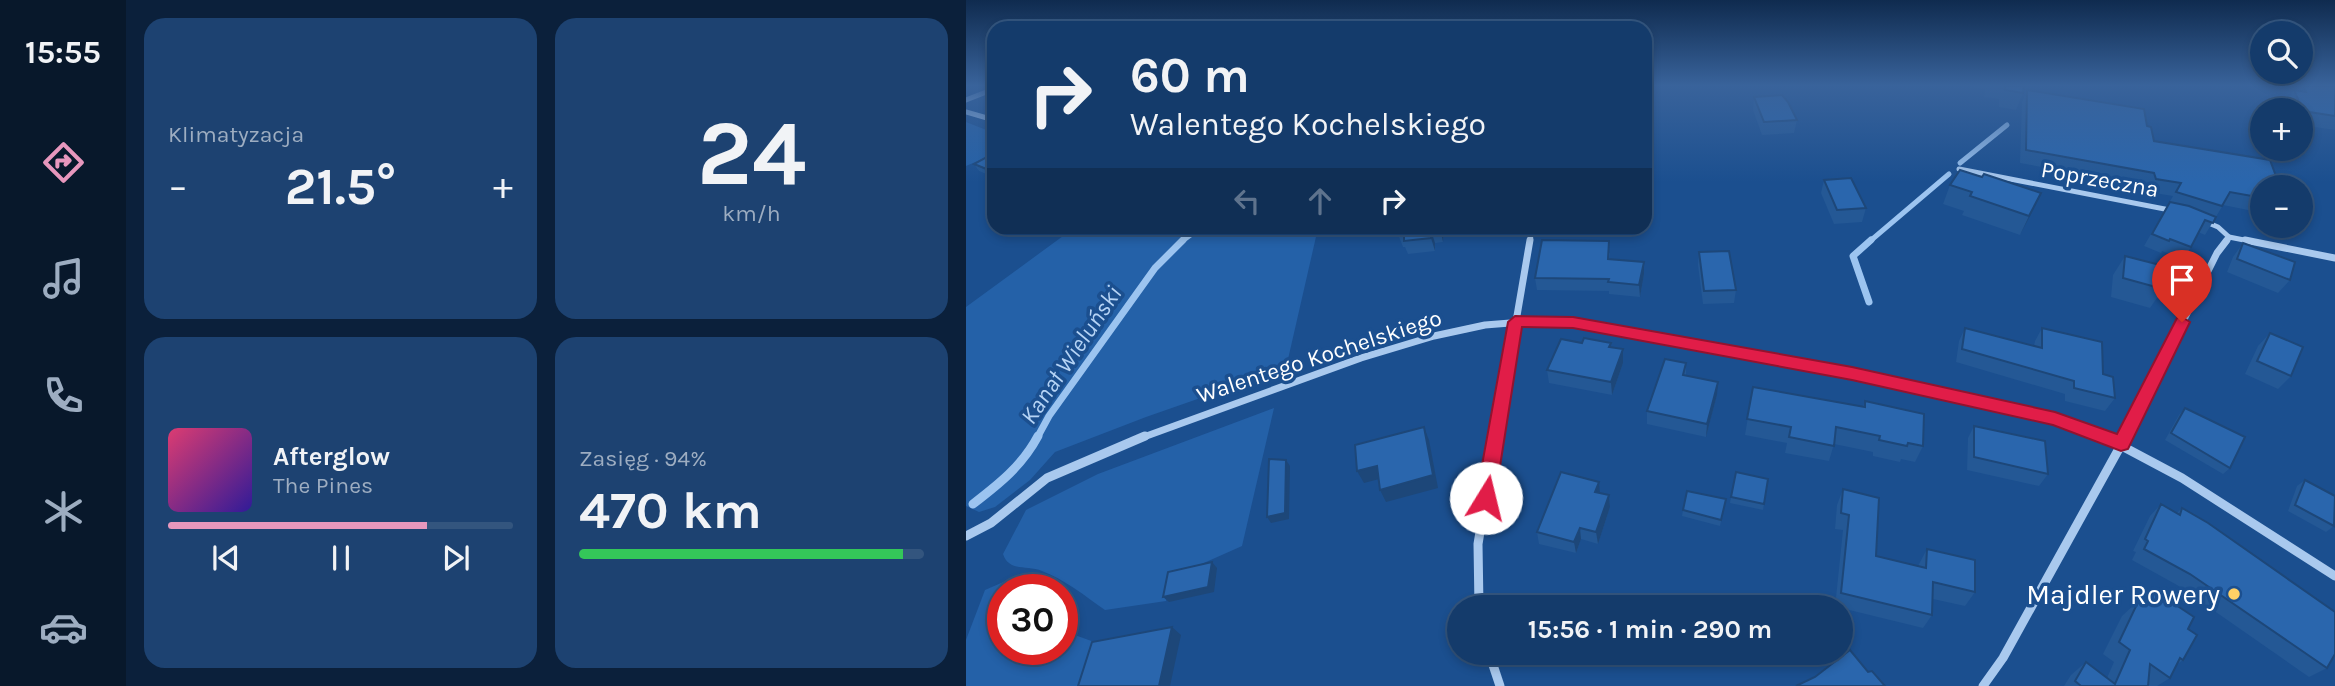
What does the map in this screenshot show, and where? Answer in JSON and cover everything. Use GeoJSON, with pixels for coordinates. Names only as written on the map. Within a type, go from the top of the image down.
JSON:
{"type":"FeatureCollection","features":[{"type":"Feature","properties":{"kind":"street","name":"Poprzeczna"},"geometry":{"type":"LineString","coordinates":[[1959,169],[2183,213]]}},
{"type":"Feature","properties":{"kind":"street"},"geometry":{"type":"LineString","coordinates":[[2201,220],[2218,227],[2229,237],[2335,258]]}},
{"type":"Feature","properties":{"kind":"street"},"geometry":{"type":"LineString","coordinates":[[1478,595],[1478,544],[1531,235]]}},
{"type":"Feature","properties":{"kind":"street"},"geometry":{"type":"LineString","coordinates":[[1983,686],[2039,597],[2121,444],[2217,253],[2229,237]]}},
{"type":"Feature","properties":{"kind":"street","name":"Walentego Kochelskiego"},"geometry":{"type":"LineString","coordinates":[[966,536],[991,523],[1047,478],[1146,436],[1403,345],[1459,330],[1515,322],[1573,323],[1852,373],[2055,419],[2121,444],[2182,478],[2335,576]]}},
{"type":"Feature","properties":{"kind":"street"},"geometry":{"type":"LineString","coordinates":[[1493,665],[1500,686]]}},
{"type":"Feature","properties":{"kind":"shaded area"},"geometry":{"type":"Polygon","coordinates":[[[966,122],[987,130],[987,157],[966,166],[966,122]]]}},
{"type":"Feature","properties":{"kind":"shaded area"},"geometry":{"type":"Polygon","coordinates":[[[1064,235],[1316,235],[1286,368],[1055,452],[1030,480],[995,507],[979,512],[966,506],[966,307],[1064,235]]]}},
{"type":"Feature","properties":{"kind":"shaded area"},"geometry":{"type":"Polygon","coordinates":[[[1274,408],[1242,546],[1170,578],[1166,601],[1105,610],[1078,591],[1078,574],[1050,574],[1014,566],[1006,560],[1003,554],[1026,510],[1098,474],[1274,408]]]}},
{"type":"Feature","properties":{"kind":"shaded area"},"geometry":{"type":"Polygon","coordinates":[[[987,589],[987,665],[1078,665],[1078,636],[1097,643],[1079,686],[966,686],[966,640],[987,589]]]}},
{"type":"Feature","properties":{"kind":"building"},"geometry":{"type":"Polygon","coordinates":[[[1762,118],[1797,120],[1764,122],[1762,118]]]}},
{"type":"Feature","properties":{"kind":"building"},"geometry":{"type":"Polygon","coordinates":[[[2027,118],[2146,118],[2154,141],[2250,157],[2250,161],[2270,161],[2276,175],[2250,175],[2250,196],[2230,192],[2222,206],[2176,192],[2181,183],[2156,179],[2154,173],[2026,150],[2027,118]]]}},
{"type":"Feature","properties":{"kind":"building"},"geometry":{"type":"Polygon","coordinates":[[[987,157],[987,169],[974,164],[987,157]]]}},
{"type":"Feature","properties":{"kind":"building"},"geometry":{"type":"Polygon","coordinates":[[[1960,170],[1982,177],[1984,174],[2041,193],[2029,216],[1970,196],[1972,192],[1950,185],[1960,170]]]}},
{"type":"Feature","properties":{"kind":"building"},"geometry":{"type":"Polygon","coordinates":[[[1851,178],[1866,208],[1837,210],[1824,180],[1851,178]]]}},
{"type":"Feature","properties":{"kind":"building"},"geometry":{"type":"Polygon","coordinates":[[[2170,202],[2216,217],[2213,223],[2205,220],[2191,247],[2152,234],[2170,202]]]}},
{"type":"Feature","properties":{"kind":"building"},"geometry":{"type":"Polygon","coordinates":[[[1404,235],[1431,235],[1431,238],[1404,241],[1404,235]]]}},
{"type":"Feature","properties":{"kind":"building"},"geometry":{"type":"Polygon","coordinates":[[[1542,240],[1609,241],[1608,259],[1644,262],[1639,285],[1608,282],[1609,279],[1535,278],[1542,240]]]}},
{"type":"Feature","properties":{"kind":"building"},"geometry":{"type":"Polygon","coordinates":[[[2243,243],[2295,262],[2290,280],[2237,259],[2243,243]]]}},
{"type":"Feature","properties":{"kind":"building"},"geometry":{"type":"Polygon","coordinates":[[[1729,251],[1736,290],[1704,291],[1699,252],[1729,251]]]}},
{"type":"Feature","properties":{"kind":"building"},"geometry":{"type":"Polygon","coordinates":[[[2125,256],[2164,266],[2163,289],[2123,278],[2125,256]]]}},
{"type":"Feature","properties":{"kind":"building"},"geometry":{"type":"Polygon","coordinates":[[[1965,328],[2042,348],[2042,328],[2102,342],[2103,374],[2113,377],[2115,398],[2074,388],[2074,381],[1962,349],[1965,328]]]}},
{"type":"Feature","properties":{"kind":"building"},"geometry":{"type":"Polygon","coordinates":[[[2270,333],[2303,347],[2291,376],[2257,361],[2270,333]]]}},
{"type":"Feature","properties":{"kind":"building"},"geometry":{"type":"Polygon","coordinates":[[[1584,338],[1611,343],[1609,347],[1623,349],[1611,382],[1547,370],[1561,339],[1582,343],[1584,338]]]}},
{"type":"Feature","properties":{"kind":"building"},"geometry":{"type":"Polygon","coordinates":[[[1665,359],[1686,363],[1683,375],[1718,382],[1707,424],[1647,411],[1665,359]]]}},
{"type":"Feature","properties":{"kind":"building"},"geometry":{"type":"Polygon","coordinates":[[[1753,387],[1865,407],[1865,401],[1924,414],[1923,446],[1908,443],[1907,446],[1879,440],[1880,436],[1836,427],[1834,446],[1789,437],[1791,427],[1747,419],[1753,387]]]}},
{"type":"Feature","properties":{"kind":"building"},"geometry":{"type":"Polygon","coordinates":[[[2185,408],[2245,437],[2230,468],[2171,433],[2185,408]]]}},
{"type":"Feature","properties":{"kind":"building"},"geometry":{"type":"Polygon","coordinates":[[[1974,426],[2045,441],[2048,474],[1974,457],[1974,426]]]}},
{"type":"Feature","properties":{"kind":"building"},"geometry":{"type":"Polygon","coordinates":[[[1424,427],[1433,475],[1380,490],[1377,466],[1357,471],[1355,445],[1424,427]]]}},
{"type":"Feature","properties":{"kind":"building"},"geometry":{"type":"Polygon","coordinates":[[[1269,459],[1286,460],[1285,513],[1267,517],[1269,459]]]}},
{"type":"Feature","properties":{"kind":"building"},"geometry":{"type":"Polygon","coordinates":[[[1561,472],[1599,482],[1595,492],[1609,495],[1596,532],[1580,528],[1574,542],[1537,532],[1561,472]]]}},
{"type":"Feature","properties":{"kind":"building"},"geometry":{"type":"Polygon","coordinates":[[[1736,472],[1768,479],[1764,504],[1731,497],[1736,472]]]}},
{"type":"Feature","properties":{"kind":"building"},"geometry":{"type":"Polygon","coordinates":[[[2305,480],[2335,496],[2334,526],[2295,505],[2305,480]]]}},
{"type":"Feature","properties":{"kind":"building"},"geometry":{"type":"Polygon","coordinates":[[[1843,489],[1879,498],[1876,556],[1926,568],[1927,549],[1975,560],[1975,592],[1933,582],[1932,615],[1841,593],[1849,515],[1841,513],[1843,489]]]}},
{"type":"Feature","properties":{"kind":"building"},"geometry":{"type":"Polygon","coordinates":[[[1687,491],[1726,499],[1721,520],[1683,510],[1687,491]]]}},
{"type":"Feature","properties":{"kind":"building","name":"Majdler Rowery"},"geometry":{"type":"Polygon","coordinates":[[[2161,504],[2180,515],[2182,508],[2208,523],[2335,612],[2335,654],[2327,668],[2190,574],[2144,549],[2148,541],[2145,539],[2161,504]]]}},
{"type":"Feature","properties":{"kind":"building"},"geometry":{"type":"Polygon","coordinates":[[[1212,562],[1208,587],[1163,597],[1168,572],[1212,562]]]}},
{"type":"Feature","properties":{"kind":"building"},"geometry":{"type":"Polygon","coordinates":[[[2149,591],[2155,591],[2194,617],[2188,629],[2197,635],[2183,660],[2180,658],[2170,678],[2150,664],[2148,686],[2081,686],[2075,681],[2086,662],[2115,684],[2130,650],[2119,642],[2138,602],[2149,591]]]}},
{"type":"Feature","properties":{"kind":"building"},"geometry":{"type":"Polygon","coordinates":[[[1172,627],[1159,686],[1078,686],[1092,642],[1172,627]]]}},
{"type":"Feature","properties":{"kind":"building"},"geometry":{"type":"Polygon","coordinates":[[[1853,654],[1868,672],[1872,671],[1885,686],[1796,686],[1815,677],[1831,665],[1853,665],[1853,654]]]}},
{"type":"Feature","properties":{"kind":"waterway"},"geometry":{"type":"LineString","coordinates":[[1960,163],[2007,125]]}},
{"type":"Feature","properties":{"kind":"waterway"},"geometry":{"type":"LineString","coordinates":[[1869,242],[1949,174]]}},
{"type":"Feature","properties":{"kind":"waterway","name":"Kanał Wieluński"},"geometry":{"type":"LineString","coordinates":[[1181,242],[1190,235]]}},
{"type":"Feature","properties":{"kind":"waterway"},"geometry":{"type":"LineString","coordinates":[[1869,302],[1853,256],[1871,240]]}},
{"type":"Feature","properties":{"kind":"waterway","name":"Kanał Wieluński"},"geometry":{"type":"LineString","coordinates":[[1037,438],[1049,416],[1155,268],[1181,242]]}},
{"type":"Feature","properties":{"kind":"waterway","name":"Kanał Wieluński"},"geometry":{"type":"LineString","coordinates":[[973,504],[1001,482],[1032,447],[1038,436]]}},
{"type":"Feature","properties":{"kind":"place","name":"Majdler Rowery"},"geometry":{"type":"Point","coordinates":[2234,594]}},
{"type":"Feature","properties":{"kind":"route"},"geometry":{"type":"LineString","coordinates":[[1486,498],[1515,322],[1550,320],[1573,323],[1852,373],[2055,419],[2121,444],[2182,322]]}}]}
